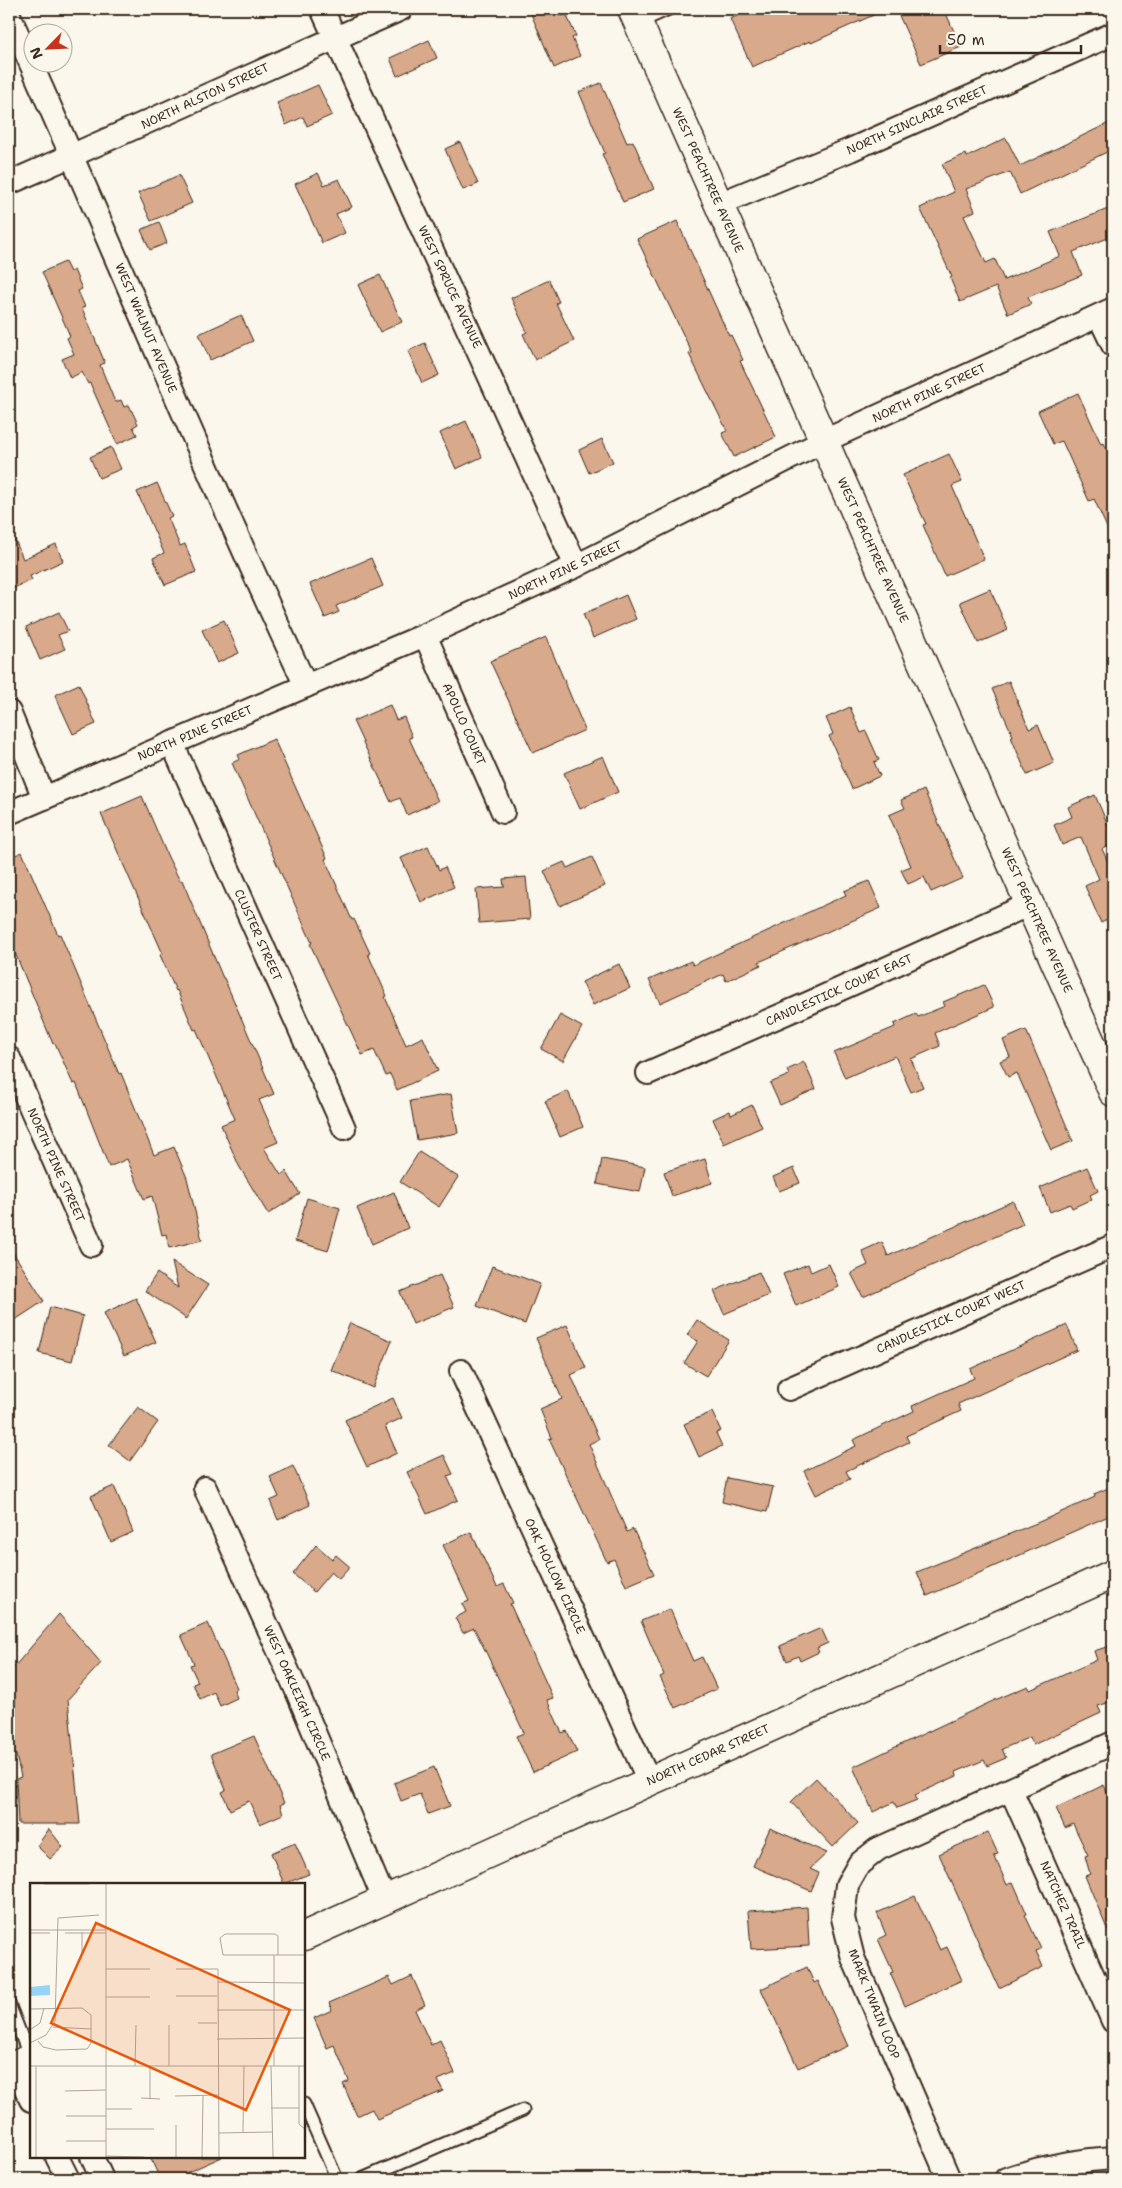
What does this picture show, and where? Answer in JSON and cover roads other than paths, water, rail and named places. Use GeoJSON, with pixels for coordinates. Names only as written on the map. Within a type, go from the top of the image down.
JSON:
{"type":"FeatureCollection","features":[{"type":"Feature","properties":{"kind":"street","name":"WEST SPRUCE AVENUE"},"geometry":{"type":"LineString","coordinates":[[322,9],[576,566]]}},
{"type":"Feature","properties":{"kind":"street","name":"NORTH ALSTON STREET"},"geometry":{"type":"LineString","coordinates":[[9,183],[401,9]]}},
{"type":"Feature","properties":{"kind":"street","name":"WEST WALNUT AVENUE"},"geometry":{"type":"LineString","coordinates":[[9,15],[254,575],[306,686]]}},
{"type":"Feature","properties":{"kind":"street","name":"WEST PEACHTREE AVENUE"},"geometry":{"type":"LineString","coordinates":[[635,16],[1112,1087]]}},
{"type":"Feature","properties":{"kind":"street","name":"NORTH SINCLAIR STREET"},"geometry":{"type":"LineString","coordinates":[[719,204],[850,150],[1113,34]]}},
{"type":"Feature","properties":{"kind":"street","name":"NORTH PINE STREET"},"geometry":{"type":"LineString","coordinates":[[9,813],[425,635],[576,566],[824,441],[1106,312]]}},
{"type":"Feature","properties":{"kind":"street"},"geometry":{"type":"LineString","coordinates":[[1106,312],[1113,345]]}},
{"type":"Feature","properties":{"kind":"street","name":"APOLLO COURT"},"geometry":{"type":"LineString","coordinates":[[425,635],[502,812]]}},
{"type":"Feature","properties":{"kind":"street"},"geometry":{"type":"LineString","coordinates":[[9,712],[44,798]]}},
{"type":"Feature","properties":{"kind":"street","name":"CLUSTER STREET"},"geometry":{"type":"LineString","coordinates":[[172,743],[344,1128]]}},
{"type":"Feature","properties":{"kind":"street","name":"CANDLESTICK COURT EAST"},"geometry":{"type":"LineString","coordinates":[[648,1073],[799,1008],[1030,904]]}},
{"type":"Feature","properties":{"kind":"street","name":"NORTH PINE STREET"},"geometry":{"type":"LineString","coordinates":[[9,1058],[91,1245]]}},
{"type":"Feature","properties":{"kind":"street","name":"CANDLESTICK COURT WEST"},"geometry":{"type":"LineString","coordinates":[[789,1389],[1113,1246]]}},
{"type":"Feature","properties":{"kind":"street","name":"OAK HOLLOW CIRCLE"},"geometry":{"type":"LineString","coordinates":[[462,1371],[649,1781]]}},
{"type":"Feature","properties":{"kind":"street","name":"WEST OAKLEIGH CIRCLE"},"geometry":{"type":"LineString","coordinates":[[205,1488],[296,1689],[384,1898]]}},
{"type":"Feature","properties":{"kind":"street","name":"NORTH CEDAR STREET"},"geometry":{"type":"LineString","coordinates":[[305,1936],[384,1898],[1113,1574]]}},
{"type":"Feature","properties":{"kind":"street","name":"MARK TWAIN LOOP"},"geometry":{"type":"LineString","coordinates":[[949,2179],[853,1958],[843,1918],[847,1885],[859,1864],[878,1848],[1113,1744]]}},
{"type":"Feature","properties":{"kind":"street","name":"NATCHEZ TRAIL"},"geometry":{"type":"LineString","coordinates":[[1011,1790],[1113,2021]]}},
{"type":"Feature","properties":{"kind":"street"},"geometry":{"type":"LineString","coordinates":[[21,2062],[30,2096]]}},
{"type":"Feature","properties":{"kind":"street"},"geometry":{"type":"LineString","coordinates":[[58,2158],[68,2179]]}},
{"type":"Feature","properties":{"kind":"street"},"geometry":{"type":"LineString","coordinates":[[92,2158],[102,2179]]}},
{"type":"Feature","properties":{"kind":"street"},"geometry":{"type":"LineString","coordinates":[[1006,2179],[1028,2171],[1080,2160],[1113,2158]]}},
{"type":"Feature","properties":{"kind":"lane"},"geometry":{"type":"LineString","coordinates":[[635,16],[669,9]]}},
{"type":"Feature","properties":{"kind":"lane"},"geometry":{"type":"LineString","coordinates":[[9,2004],[21,2062]]}},
{"type":"Feature","properties":{"kind":"lane"},"geometry":{"type":"LineString","coordinates":[[305,2106],[337,2179]]}},
{"type":"Feature","properties":{"kind":"lane"},"geometry":{"type":"LineString","coordinates":[[362,2179],[523,2110]]}}]}
